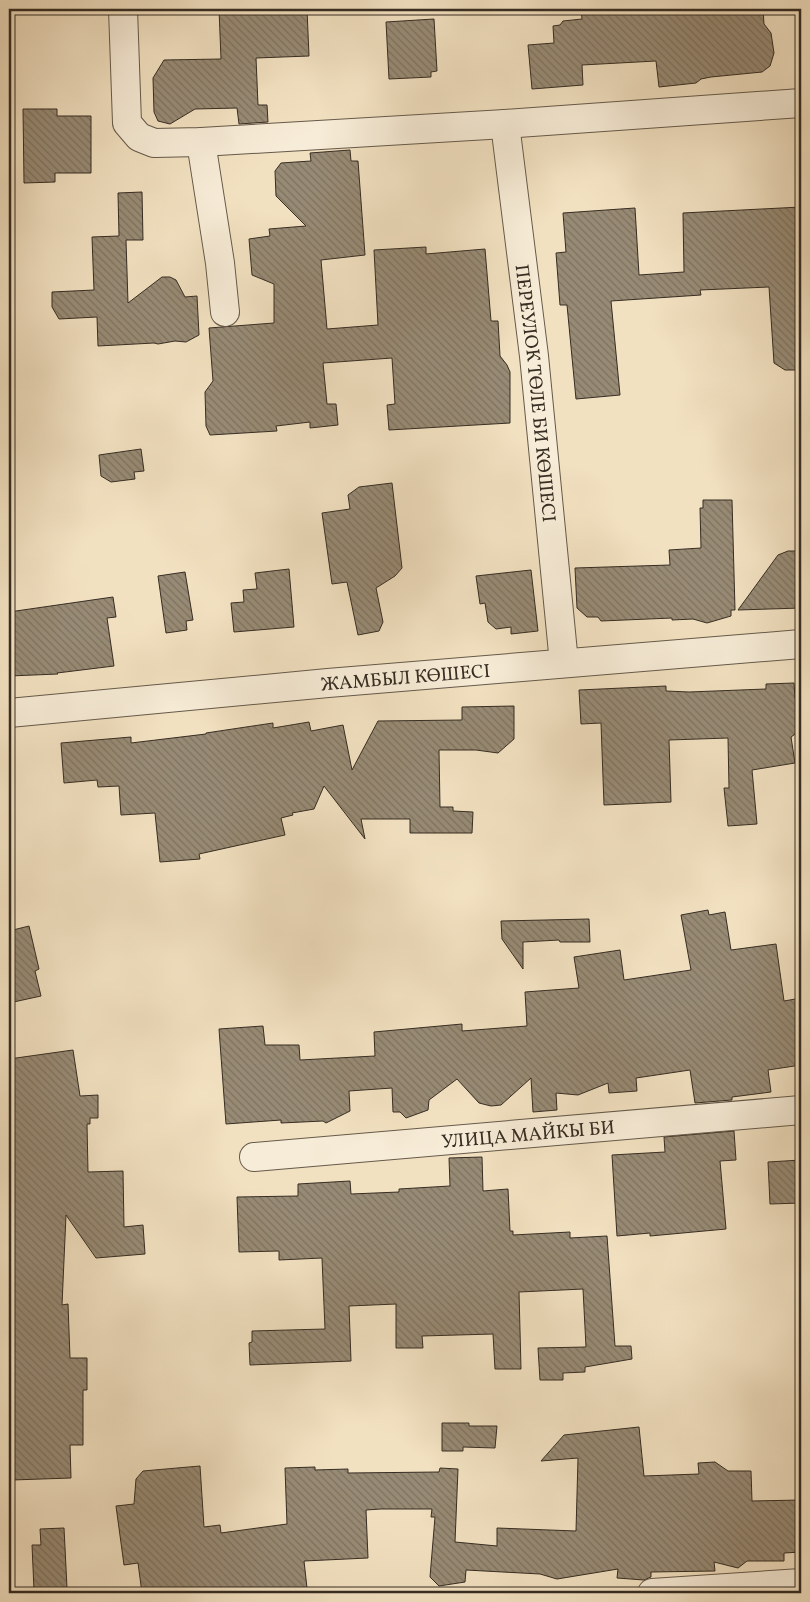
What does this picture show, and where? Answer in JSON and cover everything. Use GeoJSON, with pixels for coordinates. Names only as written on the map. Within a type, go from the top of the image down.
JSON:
{"type":"FeatureCollection","features":[{"type":"Feature","properties":{"kind":"street"},"geometry":{"type":"LineString","coordinates":[[123,9],[127,122],[140,137],[154,143],[202,142],[504,124],[796,103]]}},
{"type":"Feature","properties":{"kind":"street","name":"ПЕРЕУЛОК ТӨЛЕ БИ КӨШЕСІ"},"geometry":{"type":"LineString","coordinates":[[504,124],[534,356],[564,662]]}},
{"type":"Feature","properties":{"kind":"street"},"geometry":{"type":"LineString","coordinates":[[202,142],[225,312]]}},
{"type":"Feature","properties":{"kind":"street","name":"ЖАМБЫЛ КӨШЕСІ"},"geometry":{"type":"LineString","coordinates":[[9,713],[564,662],[801,644]]}},
{"type":"Feature","properties":{"kind":"street","name":"УЛИЦА МАЙКЫ БИ"},"geometry":{"type":"LineString","coordinates":[[254,1157],[801,1110]]}},
{"type":"Feature","properties":{"kind":"street"},"geometry":{"type":"LineString","coordinates":[[652,1593],[801,1583]]}},
{"type":"Feature","properties":{"kind":"building"},"geometry":{"type":"Polygon","coordinates":[[[219,9],[307,9],[309,56],[256,58],[258,105],[267,105],[268,122],[239,124],[237,108],[195,109],[170,124],[158,121],[154,112],[153,78],[164,60],[221,59],[219,9]]]}},
{"type":"Feature","properties":{"kind":"building"},"geometry":{"type":"Polygon","coordinates":[[[581,9],[763,9],[764,24],[771,33],[774,53],[770,66],[762,72],[711,77],[701,79],[696,83],[659,87],[656,61],[582,65],[583,85],[532,89],[528,45],[554,43],[553,26],[560,25],[563,21],[582,19],[581,9]]]}},
{"type":"Feature","properties":{"kind":"building"},"geometry":{"type":"Polygon","coordinates":[[[434,19],[437,71],[431,72],[431,77],[389,79],[386,22],[434,19]]]}},
{"type":"Feature","properties":{"kind":"building"},"geometry":{"type":"Polygon","coordinates":[[[23,109],[57,109],[57,116],[91,116],[91,173],[55,173],[55,182],[24,183],[23,109]]]}},
{"type":"Feature","properties":{"kind":"building"},"geometry":{"type":"Polygon","coordinates":[[[350,150],[351,161],[358,161],[365,255],[321,260],[327,329],[378,325],[374,250],[426,247],[426,254],[485,249],[491,321],[498,321],[500,356],[510,372],[510,423],[389,430],[387,405],[395,404],[392,358],[323,363],[327,404],[336,404],[338,425],[310,428],[310,422],[276,426],[277,431],[210,435],[206,426],[205,392],[213,381],[209,328],[274,323],[274,284],[252,275],[249,239],[270,236],[269,229],[306,226],[276,196],[275,171],[281,163],[311,161],[310,153],[350,150]]]}},
{"type":"Feature","properties":{"kind":"building"},"geometry":{"type":"Polygon","coordinates":[[[142,192],[143,240],[126,240],[128,303],[162,277],[170,277],[176,280],[185,297],[197,296],[199,335],[186,342],[98,346],[97,317],[59,319],[52,307],[52,292],[94,290],[92,237],[119,236],[118,193],[142,192]]]}},
{"type":"Feature","properties":{"kind":"building"},"geometry":{"type":"Polygon","coordinates":[[[801,207],[801,370],[785,370],[774,363],[769,287],[700,290],[701,295],[611,301],[620,395],[576,399],[567,305],[560,305],[556,253],[566,252],[563,213],[635,208],[639,275],[684,272],[683,213],[801,207]]]}},
{"type":"Feature","properties":{"kind":"building"},"geometry":{"type":"Polygon","coordinates":[[[141,449],[144,471],[134,472],[135,479],[111,482],[101,476],[99,455],[141,449]]]}},
{"type":"Feature","properties":{"kind":"building"},"geometry":{"type":"Polygon","coordinates":[[[392,483],[402,568],[395,576],[376,588],[383,622],[379,631],[358,635],[347,582],[332,584],[322,513],[350,509],[348,495],[359,487],[392,483]]]}},
{"type":"Feature","properties":{"kind":"building"},"geometry":{"type":"Polygon","coordinates":[[[703,500],[732,500],[735,610],[731,610],[731,616],[707,623],[693,619],[672,620],[672,618],[601,621],[598,617],[587,617],[577,608],[575,568],[670,565],[669,550],[701,548],[700,508],[703,508],[703,500]]]}},
{"type":"Feature","properties":{"kind":"building"},"geometry":{"type":"Polygon","coordinates":[[[788,551],[801,551],[801,608],[738,610],[778,555],[788,551]]]}},
{"type":"Feature","properties":{"kind":"building"},"geometry":{"type":"Polygon","coordinates":[[[289,569],[294,627],[234,632],[231,603],[244,602],[243,590],[257,589],[255,573],[289,569]]]}},
{"type":"Feature","properties":{"kind":"building"},"geometry":{"type":"Polygon","coordinates":[[[531,570],[538,631],[511,634],[511,627],[496,629],[488,622],[485,603],[480,604],[476,576],[531,570]]]}},
{"type":"Feature","properties":{"kind":"building"},"geometry":{"type":"Polygon","coordinates":[[[185,572],[193,620],[186,621],[187,630],[166,633],[158,576],[185,572]]]}},
{"type":"Feature","properties":{"kind":"building"},"geometry":{"type":"Polygon","coordinates":[[[113,597],[116,617],[107,618],[114,666],[58,674],[9,676],[9,612],[113,597]]]}},
{"type":"Feature","properties":{"kind":"building"},"geometry":{"type":"Polygon","coordinates":[[[794,683],[795,698],[801,698],[801,730],[791,737],[795,763],[752,770],[757,824],[728,826],[724,788],[729,788],[728,738],[669,740],[671,802],[604,805],[601,723],[581,724],[579,690],[666,686],[666,691],[689,692],[766,689],[766,684],[794,683]]]}},
{"type":"Feature","properties":{"kind":"building"},"geometry":{"type":"Polygon","coordinates":[[[514,706],[514,739],[498,753],[476,750],[439,750],[440,807],[453,807],[453,811],[473,812],[472,833],[410,833],[410,819],[361,819],[365,839],[324,786],[314,809],[292,813],[293,815],[281,818],[285,835],[199,854],[200,859],[160,862],[155,813],[121,815],[119,786],[98,787],[97,780],[64,783],[61,743],[131,737],[131,743],[206,734],[273,723],[273,728],[309,722],[311,731],[343,725],[352,770],[378,721],[462,720],[462,707],[514,706]]]}},
{"type":"Feature","properties":{"kind":"building"},"geometry":{"type":"Polygon","coordinates":[[[708,910],[709,915],[725,912],[731,950],[776,944],[784,1001],[801,998],[801,1065],[768,1070],[771,1092],[732,1097],[732,1100],[695,1103],[690,1070],[636,1078],[637,1091],[609,1093],[608,1083],[578,1095],[556,1093],[557,1110],[533,1112],[531,1078],[501,1105],[491,1106],[479,1103],[457,1079],[429,1100],[428,1110],[406,1118],[400,1112],[393,1112],[392,1088],[349,1091],[350,1111],[326,1123],[323,1121],[281,1123],[281,1120],[226,1124],[219,1029],[263,1026],[265,1045],[299,1045],[300,1060],[375,1056],[374,1032],[462,1024],[462,1031],[527,1026],[525,992],[579,988],[574,957],[620,950],[624,980],[691,970],[681,915],[708,910]]]}},
{"type":"Feature","properties":{"kind":"building"},"geometry":{"type":"Polygon","coordinates":[[[589,919],[590,942],[560,942],[559,940],[523,942],[523,969],[502,939],[501,921],[589,919]]]}},
{"type":"Feature","properties":{"kind":"building"},"geometry":{"type":"Polygon","coordinates":[[[29,926],[39,969],[35,971],[41,996],[9,1003],[9,931],[29,926]]]}},
{"type":"Feature","properties":{"kind":"building"},"geometry":{"type":"Polygon","coordinates":[[[73,1050],[80,1096],[98,1095],[98,1118],[90,1118],[90,1124],[87,1124],[88,1172],[123,1171],[124,1227],[143,1225],[145,1254],[96,1258],[66,1215],[62,1305],[68,1304],[70,1358],[87,1358],[87,1390],[83,1390],[83,1445],[70,1445],[71,1478],[12,1480],[9,1431],[9,1348],[11,1348],[9,1302],[9,1059],[73,1050]]]}},
{"type":"Feature","properties":{"kind":"building"},"geometry":{"type":"Polygon","coordinates":[[[734,1131],[736,1160],[720,1161],[726,1229],[650,1236],[650,1233],[617,1236],[612,1155],[665,1152],[664,1137],[734,1131]]]}},
{"type":"Feature","properties":{"kind":"building"},"geometry":{"type":"Polygon","coordinates":[[[482,1157],[483,1191],[508,1189],[510,1231],[513,1231],[513,1235],[570,1232],[570,1238],[607,1236],[615,1346],[631,1346],[632,1359],[585,1367],[585,1372],[563,1373],[563,1380],[540,1380],[538,1348],[586,1347],[583,1289],[519,1292],[521,1369],[495,1369],[493,1334],[422,1336],[423,1348],[396,1348],[396,1304],[349,1306],[351,1361],[250,1365],[249,1343],[252,1342],[252,1331],[325,1329],[322,1258],[279,1260],[279,1251],[239,1252],[237,1197],[298,1196],[298,1184],[350,1181],[351,1194],[399,1192],[399,1189],[450,1186],[449,1158],[482,1157]]]}},
{"type":"Feature","properties":{"kind":"building"},"geometry":{"type":"Polygon","coordinates":[[[801,1160],[801,1203],[770,1204],[768,1162],[801,1160]]]}},
{"type":"Feature","properties":{"kind":"building"},"geometry":{"type":"Polygon","coordinates":[[[442,1423],[469,1423],[469,1426],[497,1426],[495,1448],[463,1447],[463,1451],[442,1451],[442,1423]]]}},
{"type":"Feature","properties":{"kind":"building"},"geometry":{"type":"Polygon","coordinates":[[[639,1427],[644,1476],[699,1474],[698,1463],[715,1462],[728,1471],[751,1471],[752,1501],[801,1500],[801,1552],[784,1553],[784,1561],[747,1561],[738,1568],[714,1562],[715,1571],[651,1572],[651,1577],[644,1580],[617,1578],[618,1569],[557,1579],[540,1574],[466,1570],[465,1582],[439,1586],[430,1577],[435,1517],[431,1517],[432,1509],[381,1509],[366,1510],[368,1558],[304,1561],[307,1588],[265,1593],[142,1593],[138,1563],[124,1565],[116,1506],[134,1504],[136,1479],[143,1471],[200,1466],[204,1527],[220,1525],[221,1533],[287,1524],[285,1468],[315,1467],[315,1470],[348,1469],[348,1473],[439,1472],[440,1468],[458,1469],[455,1542],[497,1546],[497,1528],[576,1531],[578,1458],[541,1461],[564,1435],[639,1427]]]}},
{"type":"Feature","properties":{"kind":"building"},"geometry":{"type":"Polygon","coordinates":[[[64,1528],[67,1588],[34,1590],[32,1545],[41,1545],[40,1529],[64,1528]]]}}]}
